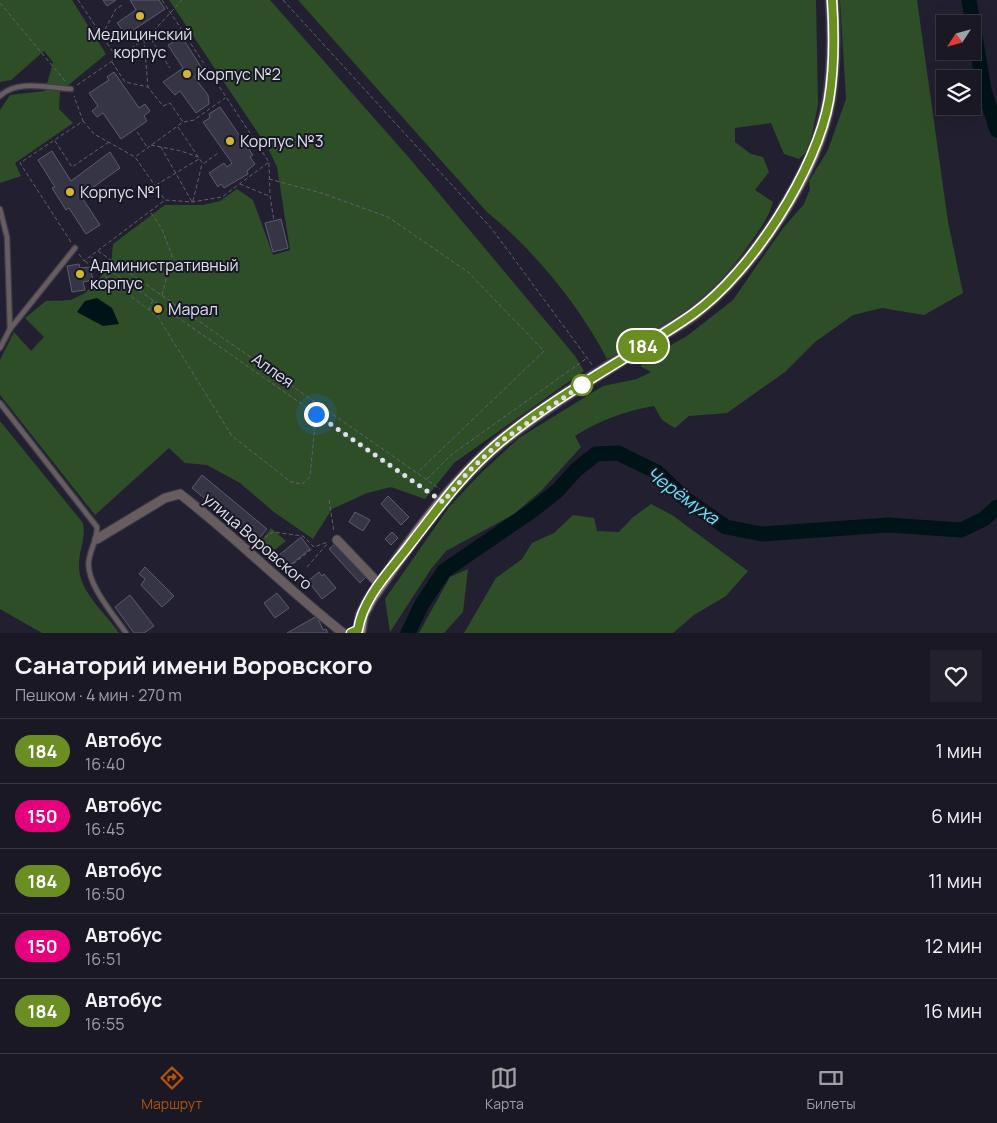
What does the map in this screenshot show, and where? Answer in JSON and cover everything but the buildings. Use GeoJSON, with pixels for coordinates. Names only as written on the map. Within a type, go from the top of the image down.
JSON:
{"type":"FeatureCollection","features":[{"type":"Feature","properties":{"kind":"main road"},"geometry":{"type":"LineString","coordinates":[[357,631],[366,606],[380,585],[468,472],[500,442],[599,374],[695,312],[724,287],[751,256],[793,193],[814,149],[829,100],[832,0]]}},
{"type":"Feature","properties":{"kind":"street","name":"улица Воровского"},"geometry":{"type":"LineString","coordinates":[[97,539],[165,498],[180,494],[249,549],[277,577],[343,633]]}},
{"type":"Feature","properties":{"kind":"street"},"geometry":{"type":"LineString","coordinates":[[335,538],[380,585]]}},
{"type":"Feature","properties":{"kind":"lane"},"geometry":{"type":"LineString","coordinates":[[0,96],[6,90],[20,86],[71,89]]}},
{"type":"Feature","properties":{"kind":"lane"},"geometry":{"type":"LineString","coordinates":[[0,209],[7,237],[10,329]]}},
{"type":"Feature","properties":{"kind":"lane"},"geometry":{"type":"LineString","coordinates":[[0,348],[10,329],[76,248]]}},
{"type":"Feature","properties":{"kind":"lane"},"geometry":{"type":"LineString","coordinates":[[0,404],[97,527],[97,539],[92,546],[88,562],[90,577],[126,633]]}},
{"type":"Feature","properties":{"kind":"path"},"geometry":{"type":"LineString","coordinates":[[78,0],[117,58]]}},
{"type":"Feature","properties":{"kind":"path"},"geometry":{"type":"LineString","coordinates":[[162,0],[269,162],[270,196],[274,221]]}},
{"type":"Feature","properties":{"kind":"path"},"geometry":{"type":"LineString","coordinates":[[71,89],[149,36],[182,0]]}},
{"type":"Feature","properties":{"kind":"path"},"geometry":{"type":"LineString","coordinates":[[283,0],[492,229],[599,374]]}},
{"type":"Feature","properties":{"kind":"path"},"geometry":{"type":"LineString","coordinates":[[0,3],[71,89],[83,121],[94,134],[135,157],[165,200]]}},
{"type":"Feature","properties":{"kind":"path"},"geometry":{"type":"LineString","coordinates":[[102,35],[116,8],[124,4]]}},
{"type":"Feature","properties":{"kind":"path"},"geometry":{"type":"LineString","coordinates":[[149,36],[170,68]]}},
{"type":"Feature","properties":{"kind":"path"},"geometry":{"type":"LineString","coordinates":[[144,39],[148,87],[163,106],[170,103],[183,122]]}},
{"type":"Feature","properties":{"kind":"path"},"geometry":{"type":"LineString","coordinates":[[112,61],[125,82],[148,87]]}},
{"type":"Feature","properties":{"kind":"path"},"geometry":{"type":"LineString","coordinates":[[135,157],[183,122],[194,120],[226,98]]}},
{"type":"Feature","properties":{"kind":"path"},"geometry":{"type":"LineString","coordinates":[[83,121],[20,163],[85,261],[158,317],[232,436],[291,482],[302,484],[310,477],[316,414]]}},
{"type":"Feature","properties":{"kind":"path"},"geometry":{"type":"LineString","coordinates":[[178,126],[203,164]]}},
{"type":"Feature","properties":{"kind":"path"},"geometry":{"type":"LineString","coordinates":[[137,132],[148,148]]}},
{"type":"Feature","properties":{"kind":"path"},"geometry":{"type":"LineString","coordinates":[[54,140],[72,167],[110,142]]}},
{"type":"Feature","properties":{"kind":"path"},"geometry":{"type":"LineString","coordinates":[[151,145],[181,150],[199,158]]}},
{"type":"Feature","properties":{"kind":"path"},"geometry":{"type":"LineString","coordinates":[[162,147],[192,202]]}},
{"type":"Feature","properties":{"kind":"path"},"geometry":{"type":"LineString","coordinates":[[192,202],[203,164],[218,153]]}},
{"type":"Feature","properties":{"kind":"path"},"geometry":{"type":"LineString","coordinates":[[155,185],[199,158]]}},
{"type":"Feature","properties":{"kind":"path"},"geometry":{"type":"LineString","coordinates":[[85,261],[165,200],[192,202],[222,197],[269,162]]}},
{"type":"Feature","properties":{"kind":"path"},"geometry":{"type":"LineString","coordinates":[[269,179],[320,193],[388,217],[468,272],[544,351],[417,472]]}},
{"type":"Feature","properties":{"kind":"path"},"geometry":{"type":"LineString","coordinates":[[240,184],[270,196]]}},
{"type":"Feature","properties":{"kind":"path"},"geometry":{"type":"LineString","coordinates":[[150,212],[162,229],[172,256],[162,295]]}},
{"type":"Feature","properties":{"kind":"path","name":"Аллея"},"geometry":{"type":"LineString","coordinates":[[98,251],[417,472],[446,498]]}},
{"type":"Feature","properties":{"kind":"path","name":"Аллея"},"geometry":{"type":"LineString","coordinates":[[90,256],[316,414],[446,498]]}},
{"type":"Feature","properties":{"kind":"path"},"geometry":{"type":"LineString","coordinates":[[149,310],[152,300]]}},
{"type":"Feature","properties":{"kind":"path"},"geometry":{"type":"LineString","coordinates":[[158,317],[162,306]]}},
{"type":"Feature","properties":{"kind":"path"},"geometry":{"type":"LineString","coordinates":[[427,480],[452,455],[587,358]]}},
{"type":"Feature","properties":{"kind":"path"},"geometry":{"type":"LineString","coordinates":[[330,500],[335,538]]}},
{"type":"Feature","properties":{"kind":"path"},"geometry":{"type":"LineString","coordinates":[[249,549],[273,532],[303,536],[314,547]]}},
{"type":"Feature","properties":{"kind":"path"},"geometry":{"type":"LineString","coordinates":[[277,577],[314,547],[330,542],[307,567]]}},
{"type":"Feature","properties":{"kind":"green space"},"geometry":{"type":"Polygon","coordinates":[[[0,0],[72,0],[106,54],[60,92],[59,109],[73,123],[15,163],[21,176],[0,183],[0,110],[10,95],[45,91],[53,62],[44,51],[11,80],[0,82],[0,0]]]}},
{"type":"Feature","properties":{"kind":"green space"},"geometry":{"type":"Polygon","coordinates":[[[169,0],[270,0],[411,160],[575,356],[584,371],[454,463],[425,499],[391,487],[367,493],[332,509],[313,539],[274,512],[240,483],[207,465],[185,463],[169,448],[95,515],[0,395],[0,360],[14,332],[31,351],[44,337],[25,318],[46,301],[71,300],[85,293],[111,266],[113,244],[165,205],[203,205],[220,201],[237,189],[253,200],[273,255],[290,250],[277,167],[268,148],[169,0]]]}},
{"type":"Feature","properties":{"kind":"green space"},"geometry":{"type":"Polygon","coordinates":[[[298,0],[816,0],[818,105],[809,149],[799,159],[784,154],[771,123],[735,128],[735,142],[751,154],[763,157],[769,172],[755,190],[773,202],[767,218],[737,261],[705,295],[669,324],[607,359],[569,299],[538,261],[522,243],[487,212],[298,0]]]}},
{"type":"Feature","properties":{"kind":"green space"},"geometry":{"type":"Polygon","coordinates":[[[840,0],[917,0],[948,222],[963,293],[924,315],[882,308],[853,315],[815,342],[785,372],[727,413],[689,416],[675,428],[662,420],[654,406],[613,417],[584,430],[575,436],[581,447],[542,490],[514,514],[446,551],[431,569],[390,632],[385,599],[449,507],[479,475],[519,438],[603,386],[637,379],[651,372],[640,366],[655,354],[687,336],[733,300],[783,228],[804,204],[810,189],[809,181],[828,150],[846,99],[840,0]]]}},
{"type":"Feature","properties":{"kind":"green space"},"geometry":{"type":"Polygon","coordinates":[[[0,421],[83,523],[84,534],[79,559],[80,575],[93,601],[119,633],[42,633],[0,609],[0,421]]]}},
{"type":"Feature","properties":{"kind":"green space"},"geometry":{"type":"Polygon","coordinates":[[[651,504],[672,515],[748,571],[726,596],[694,615],[673,633],[464,633],[496,578],[522,559],[532,543],[554,533],[573,515],[594,518],[597,531],[619,532],[632,518],[651,504]]]}},
{"type":"Feature","properties":{"kind":"green space"},"geometry":{"type":"Polygon","coordinates":[[[271,528],[286,541],[268,555],[259,544],[271,528]]]}},
{"type":"Feature","properties":{"kind":"green space"},"geometry":{"type":"Polygon","coordinates":[[[468,569],[463,612],[444,633],[419,633],[450,577],[468,569]]]}},
{"type":"Feature","properties":{"kind":"shaded area"},"geometry":{"type":"Polygon","coordinates":[[[97,298],[112,308],[119,324],[103,326],[77,312],[85,301],[97,298]]]}},
{"type":"Feature","properties":{"kind":"waterway","name":"Черёмуха"},"geometry":{"type":"LineString","coordinates":[[969,0],[984,90],[997,130]]}},
{"type":"Feature","properties":{"kind":"waterway","name":"Черёмуха"},"geometry":{"type":"LineString","coordinates":[[408,633],[422,604],[444,571],[533,510],[557,491],[577,469],[596,454],[618,453],[657,472],[684,498],[726,527],[762,534],[888,525],[961,530],[984,519],[997,507]]}},
{"type":"Feature","properties":{"kind":"bus line","name":"184"},"geometry":{"type":"LineString","coordinates":[[351,633],[358,630],[362,614],[378,587],[468,472],[500,442],[537,415],[695,312],[724,287],[751,256],[793,193],[808,165],[819,134],[829,100],[832,0]]}},
{"type":"Feature","properties":{"kind":"place","name":"Медицинский корпус"},"geometry":{"type":"Point","coordinates":[140,16]}},
{"type":"Feature","properties":{"kind":"place","name":"Корпус №2"},"geometry":{"type":"Point","coordinates":[187,74]}},
{"type":"Feature","properties":{"kind":"place","name":"Корпус №3"},"geometry":{"type":"Point","coordinates":[230,141]}},
{"type":"Feature","properties":{"kind":"place","name":"Корпус №1"},"geometry":{"type":"Point","coordinates":[70,192]}},
{"type":"Feature","properties":{"kind":"place","name":"Административный корпус"},"geometry":{"type":"Point","coordinates":[80,274]}},
{"type":"Feature","properties":{"kind":"place","name":"Марал"},"geometry":{"type":"Point","coordinates":[158,309]}},
{"type":"Feature","properties":{"kind":"route"},"geometry":{"type":"LineString","coordinates":[[316,414],[443,502],[468,472],[500,442],[537,415],[584,385],[582,385]]}}]}
